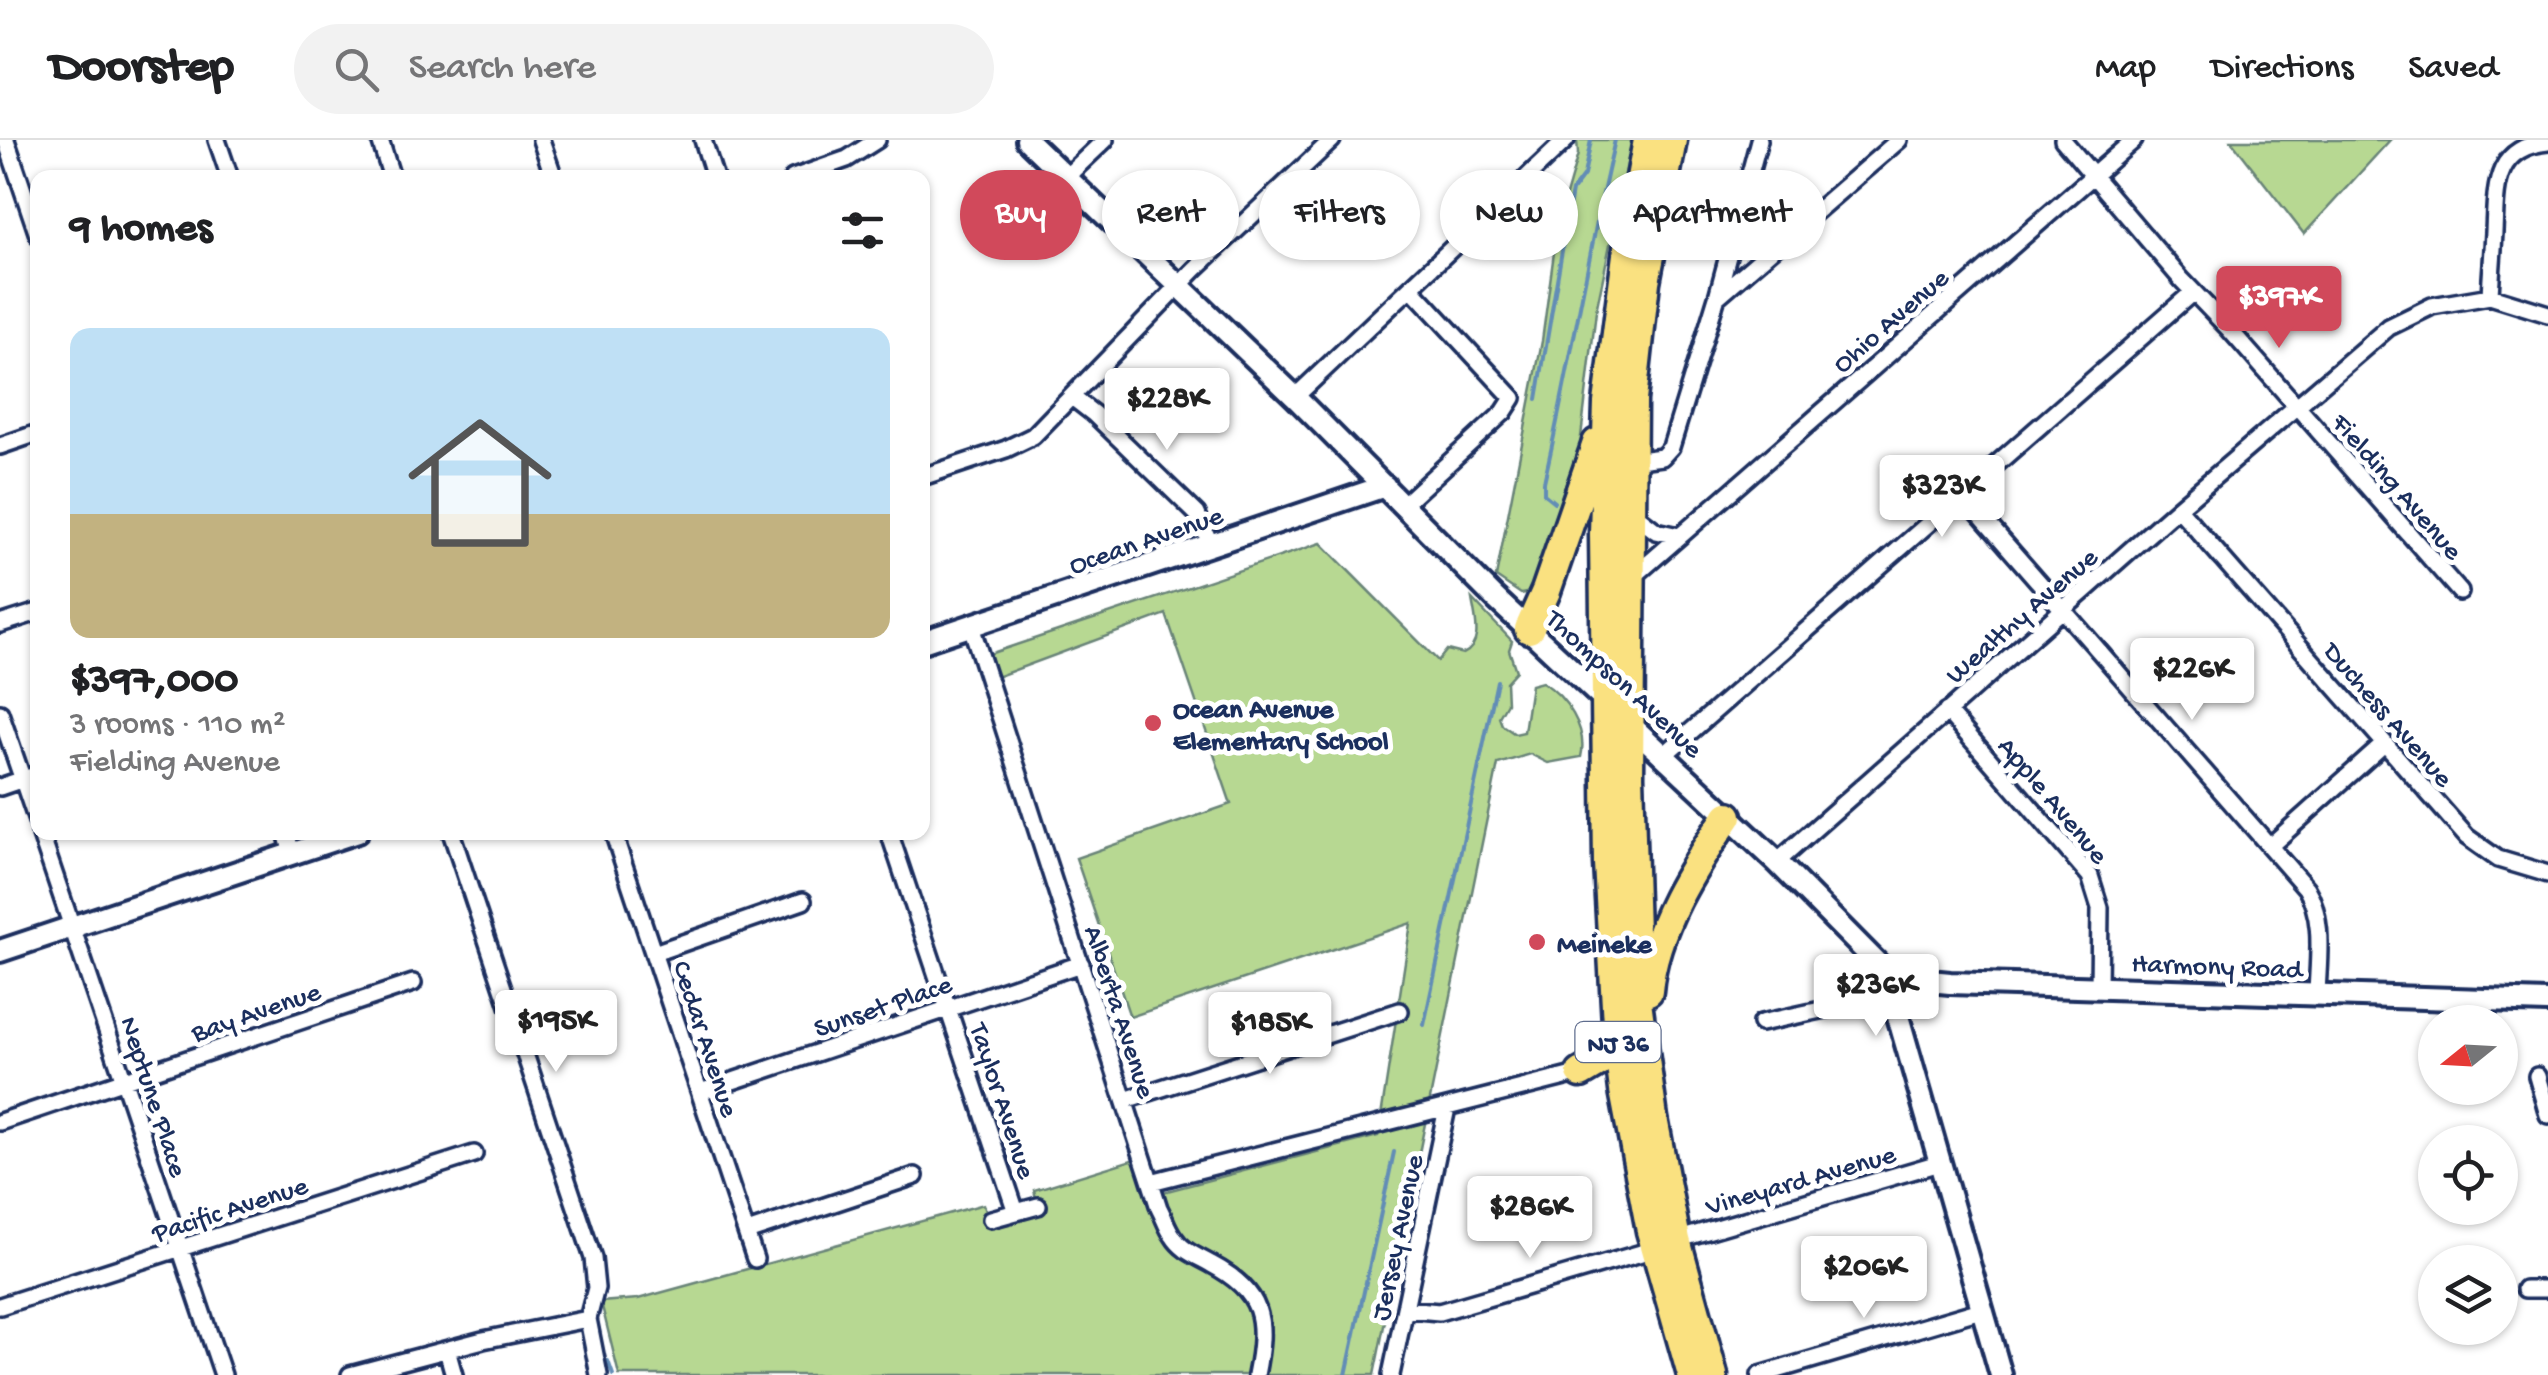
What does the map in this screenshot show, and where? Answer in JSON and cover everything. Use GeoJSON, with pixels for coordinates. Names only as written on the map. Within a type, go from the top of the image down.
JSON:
{"type":"FeatureCollection","features":[{"type":"Feature","properties":{"kind":"highway","name":"NJ 36"},"geometry":{"type":"LineString","coordinates":[[1648,140],[1626,255],[1608,403],[1604,534],[1608,863],[1631,1045],[1692,1375]]}},
{"type":"Feature","properties":{"kind":"highway","name":"NJ 36"},"geometry":{"type":"LineString","coordinates":[[1672,140],[1636,354],[1628,580],[1636,994],[1624,1090],[1666,1245],[1713,1375]]}},
{"type":"Feature","properties":{"kind":"highway"},"geometry":{"type":"LineString","coordinates":[[1529,629],[1583,489],[1608,403]]}},
{"type":"Feature","properties":{"kind":"highway"},"geometry":{"type":"LineString","coordinates":[[1581,1074],[1631,1045],[1654,954],[1706,848],[1728,816]]}},
{"type":"Feature","properties":{"kind":"highway"},"geometry":{"type":"LineString","coordinates":[[1581,1074],[1602,1078],[1624,1090]]}},
{"type":"Feature","properties":{"kind":"street"},"geometry":{"type":"LineString","coordinates":[[6,140],[30,211]]}},
{"type":"Feature","properties":{"kind":"street"},"geometry":{"type":"LineString","coordinates":[[217,140],[227,170]]}},
{"type":"Feature","properties":{"kind":"street"},"geometry":{"type":"LineString","coordinates":[[380,140],[389,170]]}},
{"type":"Feature","properties":{"kind":"street"},"geometry":{"type":"LineString","coordinates":[[541,140],[551,170]]}},
{"type":"Feature","properties":{"kind":"street"},"geometry":{"type":"LineString","coordinates":[[704,140],[713,170]]}},
{"type":"Feature","properties":{"kind":"street"},"geometry":{"type":"LineString","coordinates":[[815,170],[847,158],[877,140]]}},
{"type":"Feature","properties":{"kind":"street","name":"Thompson Avenue"},"geometry":{"type":"LineString","coordinates":[[1028,140],[1059,170]]}},
{"type":"Feature","properties":{"kind":"street"},"geometry":{"type":"LineString","coordinates":[[1073,170],[1105,140]]}},
{"type":"Feature","properties":{"kind":"street"},"geometry":{"type":"LineString","coordinates":[[930,475],[1022,442],[1332,140]]}},
{"type":"Feature","properties":{"kind":"street"},"geometry":{"type":"LineString","coordinates":[[1295,397],[1566,140]]}},
{"type":"Feature","properties":{"kind":"street"},"geometry":{"type":"LineString","coordinates":[[1631,462],[1662,457],[1672,447],[1760,140]]}},
{"type":"Feature","properties":{"kind":"street"},"geometry":{"type":"LineString","coordinates":[[1717,297],[1900,140]]}},
{"type":"Feature","properties":{"kind":"street","name":"Fielding Avenue"},"geometry":{"type":"LineString","coordinates":[[2064,140],[2193,292],[2297,404],[2460,592]]}},
{"type":"Feature","properties":{"kind":"street","name":"Ohio Avenue"},"geometry":{"type":"LineString","coordinates":[[1628,580],[2134,140]]}},
{"type":"Feature","properties":{"kind":"street"},"geometry":{"type":"LineString","coordinates":[[2548,142],[2518,151],[2501,172],[2496,189],[2490,296],[2548,314]]}},
{"type":"Feature","properties":{"kind":"street","name":"Thompson Avenue"},"geometry":{"type":"LineString","coordinates":[[1082,193],[1529,629],[1776,862],[1885,972]]}},
{"type":"Feature","properties":{"kind":"street"},"geometry":{"type":"LineString","coordinates":[[1404,504],[1504,412],[1514,398],[1411,288]]}},
{"type":"Feature","properties":{"kind":"street"},"geometry":{"type":"LineString","coordinates":[[1664,755],[2193,292]]}},
{"type":"Feature","properties":{"kind":"street","name":"Wealthy Avenue"},"geometry":{"type":"LineString","coordinates":[[1776,862],[2297,404],[2398,320],[2432,306],[2490,296]]}},
{"type":"Feature","properties":{"kind":"street"},"geometry":{"type":"LineString","coordinates":[[1072,397],[1197,514],[1211,545]]}},
{"type":"Feature","properties":{"kind":"street"},"geometry":{"type":"LineString","coordinates":[[0,446],[30,436]]}},
{"type":"Feature","properties":{"kind":"street","name":"Ocean Avenue"},"geometry":{"type":"LineString","coordinates":[[930,639],[1385,486]]}},
{"type":"Feature","properties":{"kind":"street"},"geometry":{"type":"LineString","coordinates":[[1961,494],[2306,888],[2317,910],[2318,994]]}},
{"type":"Feature","properties":{"kind":"street","name":"Duchess Avenue"},"geometry":{"type":"LineString","coordinates":[[2178,508],[2476,846],[2508,863],[2548,874]]}},
{"type":"Feature","properties":{"kind":"street"},"geometry":{"type":"LineString","coordinates":[[1630,511],[1656,531],[1679,536]]}},
{"type":"Feature","properties":{"kind":"street"},"geometry":{"type":"LineString","coordinates":[[0,624],[30,615]]}},
{"type":"Feature","properties":{"kind":"street","name":"Alberta Avenue"},"geometry":{"type":"LineString","coordinates":[[971,626],[1151,1182],[1173,1237],[1188,1252],[1242,1284],[1256,1300],[1262,1316],[1256,1375]]}},
{"type":"Feature","properties":{"kind":"street","name":"Apple Avenue"},"geometry":{"type":"LineString","coordinates":[[1947,712],[2090,876],[2100,908],[2099,988]]}},
{"type":"Feature","properties":{"kind":"street"},"geometry":{"type":"LineString","coordinates":[[0,713],[30,776],[0,786]]}},
{"type":"Feature","properties":{"kind":"street"},"geometry":{"type":"LineString","coordinates":[[2270,846],[2384,744]]}},
{"type":"Feature","properties":{"kind":"street","name":"Neptune Place"},"geometry":{"type":"LineString","coordinates":[[43,840],[223,1375]]}},
{"type":"Feature","properties":{"kind":"street"},"geometry":{"type":"LineString","coordinates":[[288,840],[292,854]]}},
{"type":"Feature","properties":{"kind":"street"},"geometry":{"type":"LineString","coordinates":[[0,952],[333,840]]}},
{"type":"Feature","properties":{"kind":"street"},"geometry":{"type":"LineString","coordinates":[[455,840],[593,1258],[596,1288],[588,1319],[599,1375]]}},
{"type":"Feature","properties":{"kind":"street","name":"Cedar Avenue"},"geometry":{"type":"LineString","coordinates":[[616,840],[756,1260]]}},
{"type":"Feature","properties":{"kind":"street","name":"Taylor Avenue"},"geometry":{"type":"LineString","coordinates":[[892,840],[1016,1212]]}},
{"type":"Feature","properties":{"kind":"street"},"geometry":{"type":"LineString","coordinates":[[654,953],[802,901]]}},
{"type":"Feature","properties":{"kind":"street","name":"Sunset Place"},"geometry":{"type":"LineString","coordinates":[[700,1092],[1081,964]]}},
{"type":"Feature","properties":{"kind":"street"},"geometry":{"type":"LineString","coordinates":[[1885,972],[2001,1375]]}},
{"type":"Feature","properties":{"kind":"street","name":"Harmony Road"},"geometry":{"type":"LineString","coordinates":[[1885,972],[1927,981],[2548,1002]]}},
{"type":"Feature","properties":{"kind":"street","name":"Bay Avenue"},"geometry":{"type":"LineString","coordinates":[[0,1122],[413,983]]}},
{"type":"Feature","properties":{"kind":"street"},"geometry":{"type":"LineString","coordinates":[[1761,1022],[1890,995]]}},
{"type":"Feature","properties":{"kind":"street"},"geometry":{"type":"LineString","coordinates":[[1126,1100],[1400,1010]]}},
{"type":"Feature","properties":{"kind":"street"},"geometry":{"type":"LineString","coordinates":[[1151,1182],[1581,1074]]}},
{"type":"Feature","properties":{"kind":"street"},"geometry":{"type":"LineString","coordinates":[[2537,1076],[2548,1115]]}},
{"type":"Feature","properties":{"kind":"street","name":"Jersey Avenue"},"geometry":{"type":"LineString","coordinates":[[1391,1375],[1447,1108]]}},
{"type":"Feature","properties":{"kind":"street","name":"Pacific Avenue"},"geometry":{"type":"LineString","coordinates":[[0,1306],[474,1154]]}},
{"type":"Feature","properties":{"kind":"street","name":"Vineyard Avenue"},"geometry":{"type":"LineString","coordinates":[[1406,1308],[1439,1312],[1939,1163]]}},
{"type":"Feature","properties":{"kind":"street"},"geometry":{"type":"LineString","coordinates":[[747,1232],[915,1176]]}},
{"type":"Feature","properties":{"kind":"street"},"geometry":{"type":"LineString","coordinates":[[990,1219],[1038,1206]]}},
{"type":"Feature","properties":{"kind":"street"},"geometry":{"type":"LineString","coordinates":[[2525,1290],[2548,1289]]}},
{"type":"Feature","properties":{"kind":"street"},"geometry":{"type":"LineString","coordinates":[[1760,1375],[1981,1310]]}},
{"type":"Feature","properties":{"kind":"street"},"geometry":{"type":"LineString","coordinates":[[350,1375],[588,1319]]}},
{"type":"Feature","properties":{"kind":"street"},"geometry":{"type":"LineString","coordinates":[[448,1350],[454,1375]]}},
{"type":"Feature","properties":{"kind":"green space"},"geometry":{"type":"Polygon","coordinates":[[[1577,140],[1632,140],[1626,170],[1598,170],[1598,260],[1607,260],[1596,311],[1578,462],[1531,592],[1521,594],[1496,577],[1542,341],[1553,260],[1578,260],[1578,170],[1573,170],[1577,140]]]}},
{"type":"Feature","properties":{"kind":"green space"},"geometry":{"type":"Polygon","coordinates":[[[2231,140],[2390,140],[2304,234],[2231,140]]]}},
{"type":"Feature","properties":{"kind":"green space"},"geometry":{"type":"Polygon","coordinates":[[[1321,543],[1438,661],[1447,650],[1463,654],[1474,644],[1472,599],[1512,641],[1509,650],[1516,671],[1506,682],[1507,703],[1499,717],[1502,725],[1515,734],[1524,732],[1531,685],[1542,682],[1573,714],[1582,746],[1581,757],[1548,763],[1530,754],[1498,764],[1374,1375],[619,1375],[601,1302],[638,1299],[984,1204],[990,1226],[1040,1213],[1034,1190],[1135,1159],[1148,1196],[1378,1136],[1411,923],[1130,1017],[1076,858],[1231,804],[1166,614],[988,680],[980,657],[1321,543]]]}},
{"type":"Feature","properties":{"kind":"waterway"},"geometry":{"type":"LineString","coordinates":[[1537,399],[1572,191],[1584,175],[1591,140]]}},
{"type":"Feature","properties":{"kind":"waterway"},"geometry":{"type":"LineString","coordinates":[[1554,502],[1544,494],[1544,482],[1615,140]]}},
{"type":"Feature","properties":{"kind":"waterway"},"geometry":{"type":"LineString","coordinates":[[1424,1025],[1497,681]]}},
{"type":"Feature","properties":{"kind":"waterway"},"geometry":{"type":"LineString","coordinates":[[1346,1375],[1394,1152]]}},
{"type":"Feature","properties":{"kind":"waterway"},"geometry":{"type":"LineString","coordinates":[[608,1361],[613,1375]]}},
{"type":"Feature","properties":{"kind":"place","name":"Ocean Avenue Elementary School"},"geometry":{"type":"Point","coordinates":[1153,723]}},
{"type":"Feature","properties":{"kind":"place","name":"Meineke"},"geometry":{"type":"Point","coordinates":[1537,942]}}]}
